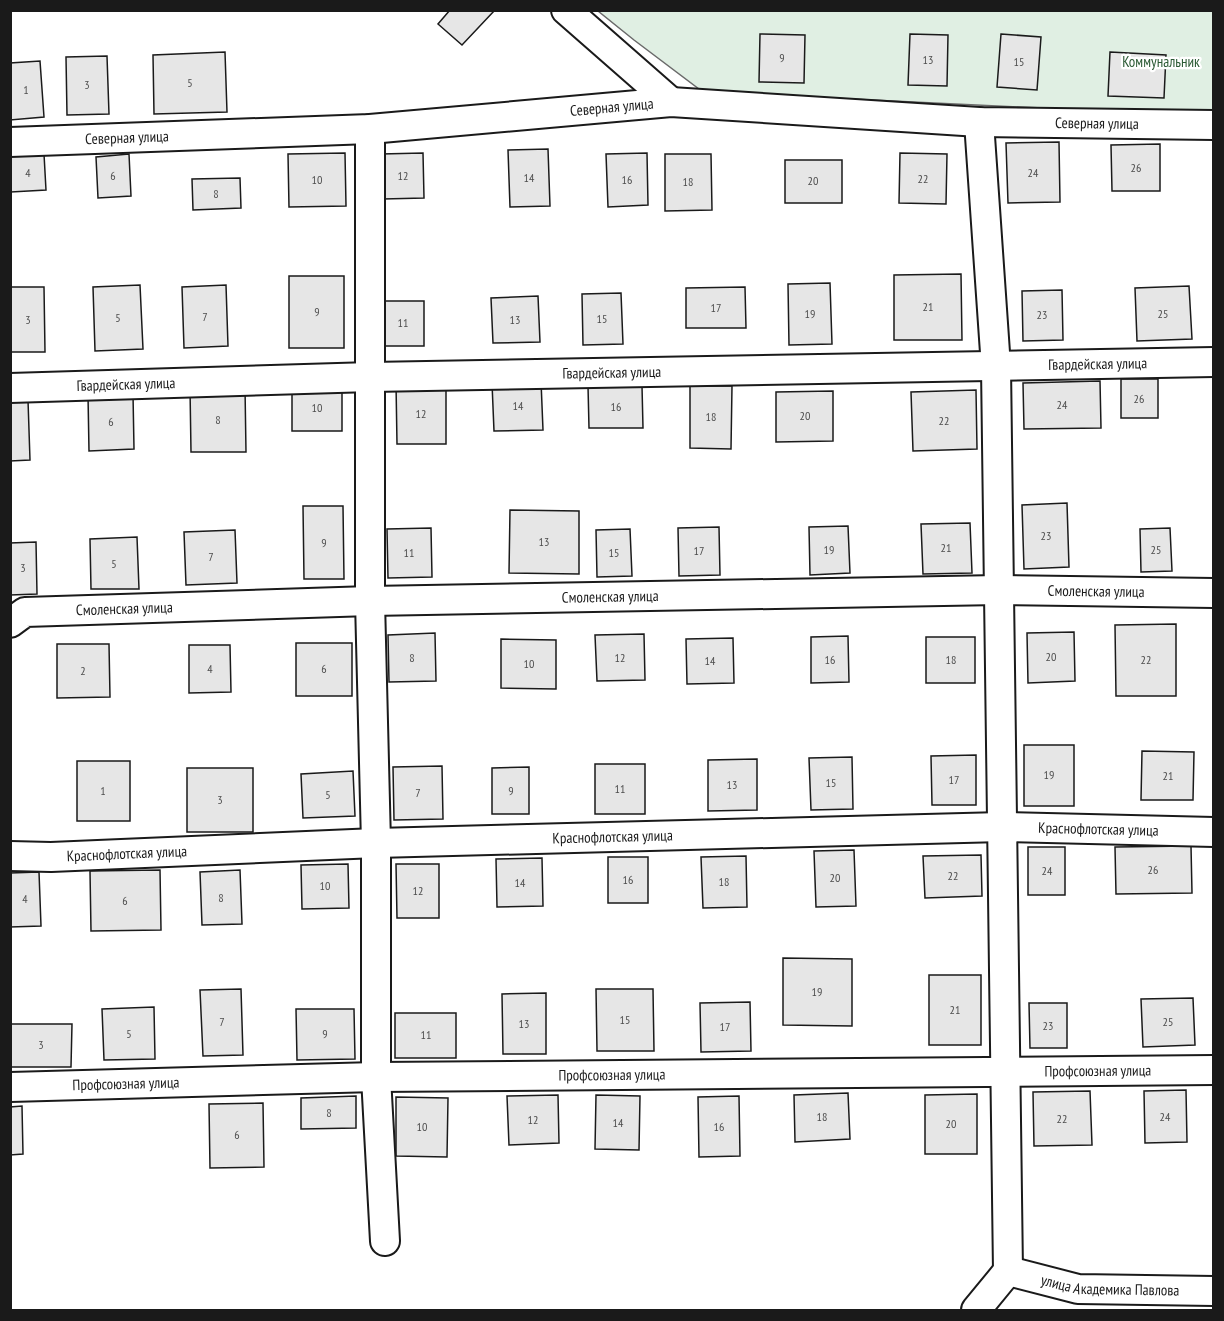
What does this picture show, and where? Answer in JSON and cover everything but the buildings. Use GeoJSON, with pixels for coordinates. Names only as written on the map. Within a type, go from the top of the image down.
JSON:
{"type":"FeatureCollection","features":[{"type":"Feature","properties":{"kind":"street"},"geometry":{"type":"LineString","coordinates":[[566,10],[671,102]]}},
{"type":"Feature","properties":{"kind":"street","name":"Северная улица"},"geometry":{"type":"LineString","coordinates":[[10,142],[370,129],[671,102],[979,122],[1214,125]]}},
{"type":"Feature","properties":{"kind":"street"},"geometry":{"type":"LineString","coordinates":[[976,1311],[1008,1271],[996,367],[979,122]]}},
{"type":"Feature","properties":{"kind":"street"},"geometry":{"type":"LineString","coordinates":[[370,129],[370,601],[376,843],[376,1077],[385,1241]]}},
{"type":"Feature","properties":{"kind":"street","name":"Гвардейская улица"},"geometry":{"type":"LineString","coordinates":[[10,388],[371,377],[1214,362]]}},
{"type":"Feature","properties":{"kind":"street","name":"Смоленская улица"},"geometry":{"type":"LineString","coordinates":[[10,623],[25,612],[370,601],[999,590],[1214,593]]}},
{"type":"Feature","properties":{"kind":"street","name":"Краснофлотская улица"},"geometry":{"type":"LineString","coordinates":[[10,856],[51,857],[376,843],[1002,827],[1214,832]]}},
{"type":"Feature","properties":{"kind":"street","name":"Профсоюзная улица"},"geometry":{"type":"LineString","coordinates":[[10,1087],[376,1077],[1214,1070]]}},
{"type":"Feature","properties":{"kind":"street","name":"улица Академика Павлова"},"geometry":{"type":"LineString","coordinates":[[1008,1271],[1078,1288],[1214,1291]]}},
{"type":"Feature","properties":{"kind":"green space","name":"Коммунальник"},"geometry":{"type":"Polygon","coordinates":[[[598,11],[1213,11],[1213,114],[1190,115],[703,92],[598,11]]]}}]}
